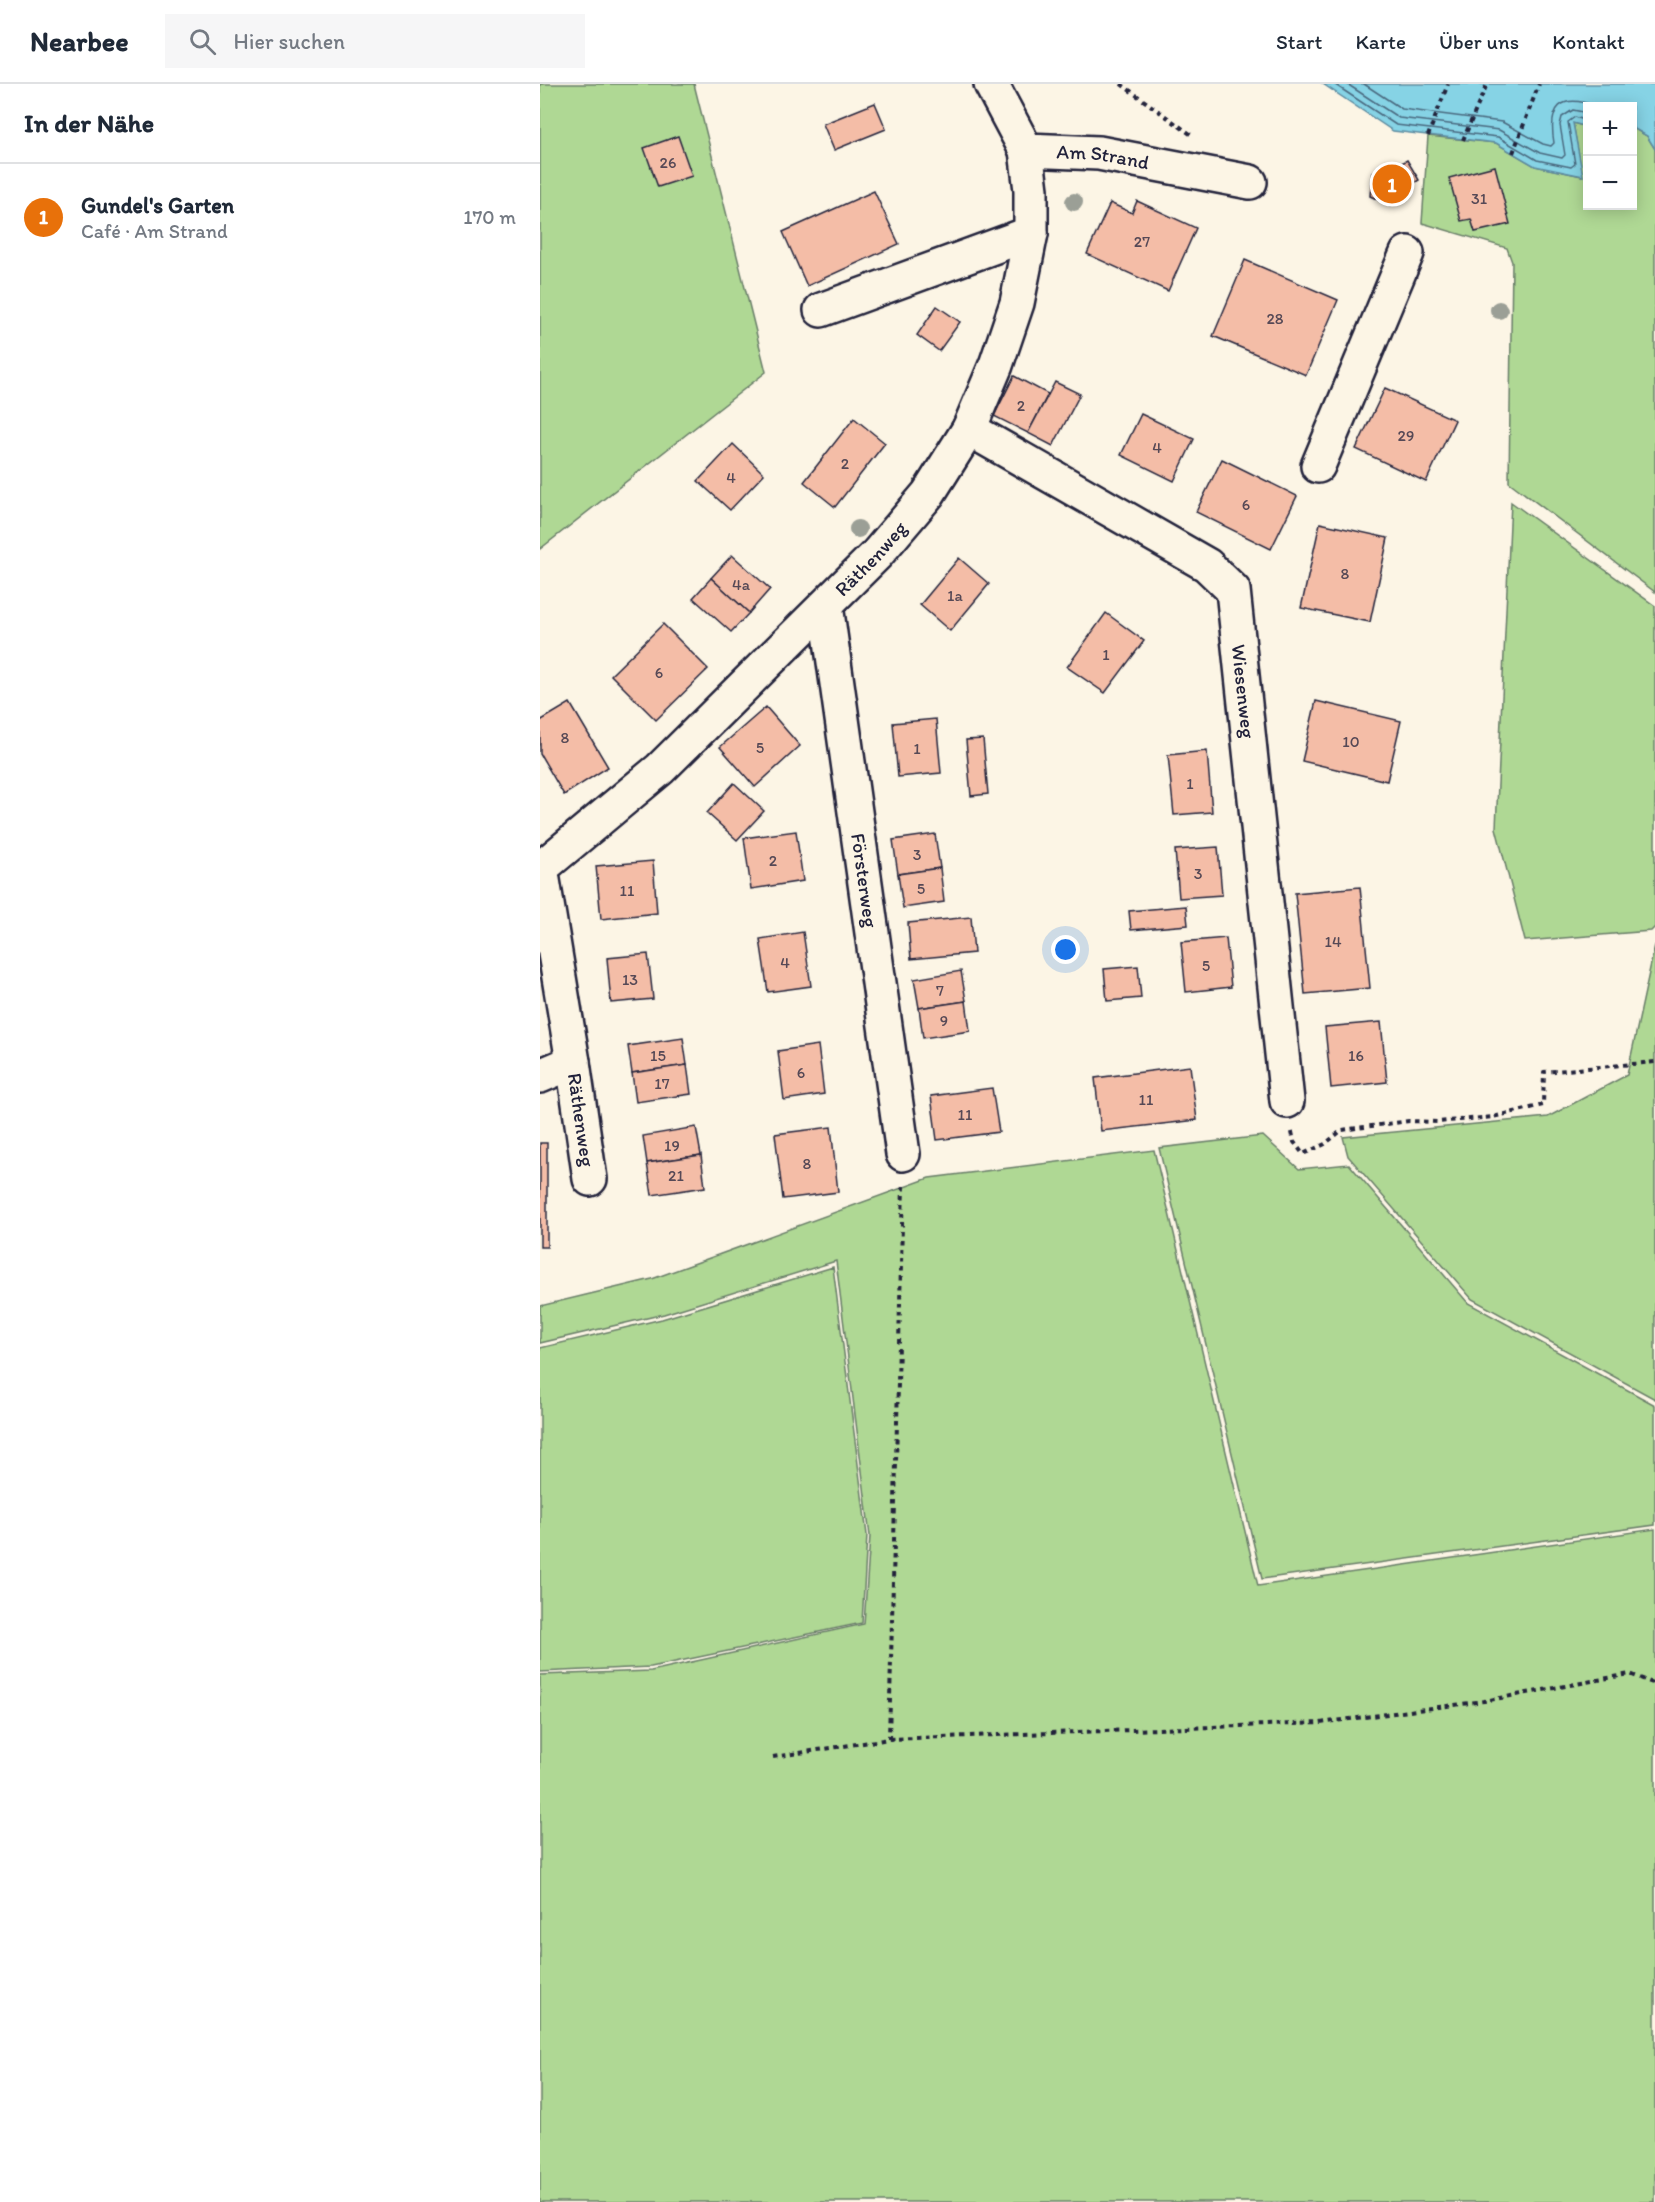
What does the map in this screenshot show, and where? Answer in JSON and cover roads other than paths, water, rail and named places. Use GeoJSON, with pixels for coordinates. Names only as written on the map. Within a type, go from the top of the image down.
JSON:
{"type":"FeatureCollection","features":[{"type":"Feature","properties":{"kind":"street"},"geometry":{"type":"LineString","coordinates":[[991,84],[1026,150]]}},
{"type":"Feature","properties":{"kind":"street","name":"Am Strand"},"geometry":{"type":"LineString","coordinates":[[1026,150],[1099,153],[1250,182]]}},
{"type":"Feature","properties":{"kind":"street","name":"Räthenweg"},"geometry":{"type":"LineString","coordinates":[[590,1179],[573,1062],[540,869],[660,769],[877,554],[928,494],[969,429],[996,365],[1017,303],[1031,233],[1031,190],[1026,150]]}},
{"type":"Feature","properties":{"kind":"street"},"geometry":{"type":"LineString","coordinates":[[821,310],[1031,233]]}},
{"type":"Feature","properties":{"kind":"street"},"geometry":{"type":"LineString","coordinates":[[1318,466],[1407,253]]}},
{"type":"Feature","properties":{"kind":"street","name":"Wiesenweg"},"geometry":{"type":"LineString","coordinates":[[969,429],[1208,565],[1233,590],[1287,1101]]}},
{"type":"Feature","properties":{"kind":"street","name":"Försterweg"},"geometry":{"type":"LineString","coordinates":[[826,605],[903,1154]]}},
{"type":"Feature","properties":{"kind":"street","name":"Räthenweg"},"geometry":{"type":"LineString","coordinates":[[540,1076],[573,1062]]}},
{"type":"Feature","properties":{"kind":"water"},"geometry":{"type":"Polygon","coordinates":[[[1323,84],[1655,84],[1655,149],[1647,136],[1637,130],[1637,102],[1583,102],[1583,126],[1573,123],[1583,176],[1535,166],[1496,143],[1393,131],[1323,84]]]}},
{"type":"Feature","properties":{"kind":"place","name":"Gundel's Garten"},"geometry":{"type":"Point","coordinates":[1392,184]}}]}
